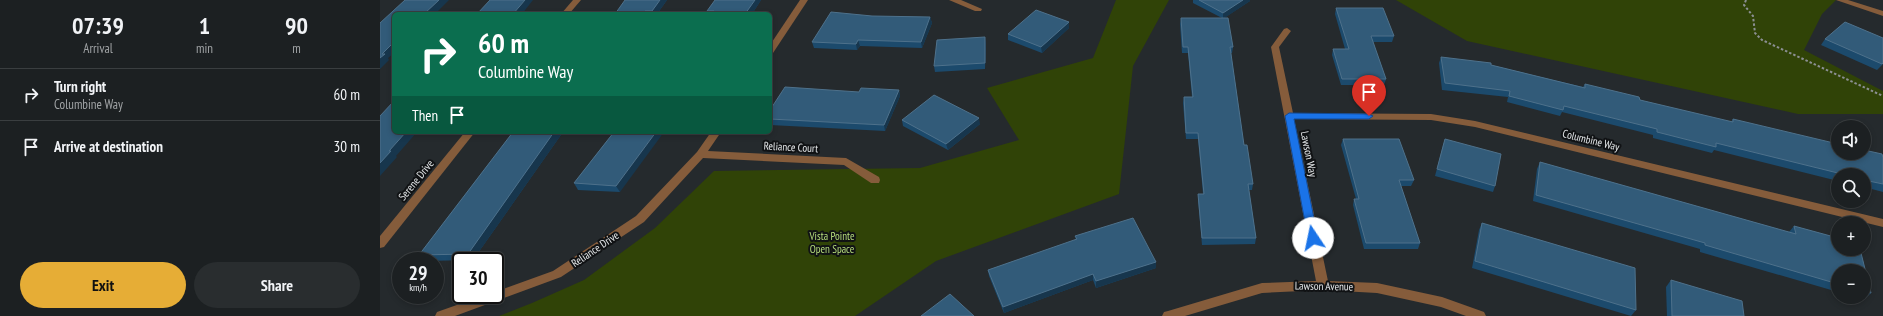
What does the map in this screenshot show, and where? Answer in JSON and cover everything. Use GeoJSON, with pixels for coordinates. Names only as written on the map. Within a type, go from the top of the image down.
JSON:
{"type":"FeatureCollection","features":[{"type":"Feature","properties":{"kind":"street"},"geometry":{"type":"LineString","coordinates":[[567,12],[576,0]]}},
{"type":"Feature","properties":{"kind":"street"},"geometry":{"type":"LineString","coordinates":[[772,48],[804,0]]}},
{"type":"Feature","properties":{"kind":"street"},"geometry":{"type":"LineString","coordinates":[[953,0],[978,8]]}},
{"type":"Feature","properties":{"kind":"street"},"geometry":{"type":"LineString","coordinates":[[1840,0],[1883,14]]}},
{"type":"Feature","properties":{"kind":"street","name":"Lawson Way"},"geometry":{"type":"LineString","coordinates":[[1287,30],[1275,47],[1323,284]]}},
{"type":"Feature","properties":{"kind":"street","name":"Columbine Way"},"geometry":{"type":"LineString","coordinates":[[1289,116],[1431,117],[1475,124],[1883,223]]}},
{"type":"Feature","properties":{"kind":"street","name":"Serene Drive"},"geometry":{"type":"LineString","coordinates":[[380,244],[468,134]]}},
{"type":"Feature","properties":{"kind":"street","name":"Reliance Drive"},"geometry":{"type":"LineString","coordinates":[[441,316],[557,274],[640,219],[701,154],[715,134]]}},
{"type":"Feature","properties":{"kind":"street","name":"Reliance Court"},"geometry":{"type":"LineString","coordinates":[[701,154],[846,162],[875,180]]}},
{"type":"Feature","properties":{"kind":"street","name":"Lawson Avenue"},"geometry":{"type":"LineString","coordinates":[[1168,316],[1262,288],[1323,284],[1376,288],[1442,302],[1480,316]]}},
{"type":"Feature","properties":{"kind":"path"},"geometry":{"type":"LineString","coordinates":[[1746,0],[1744,5],[1754,17],[1754,30],[1757,37],[1768,44],[1883,96]]}},
{"type":"Feature","properties":{"kind":"green space","name":"Vista Pointe Open Space"},"geometry":{"type":"Polygon","coordinates":[[[1116,0],[1169,0],[1133,66],[1119,194],[936,261],[855,316],[499,316],[584,280],[655,228],[714,171],[920,168],[1019,140],[987,88],[1093,58],[1116,0]]]}},
{"type":"Feature","properties":{"kind":"green space"},"geometry":{"type":"Polygon","coordinates":[[[1396,0],[1836,0],[1822,14],[1804,50],[1883,91],[1883,114],[1798,114],[1467,41],[1396,0]]]}},
{"type":"Feature","properties":{"kind":"building"},"geometry":{"type":"Polygon","coordinates":[[[405,0],[439,0],[426,12],[392,12],[392,44],[380,58],[380,23],[405,0]]]}},
{"type":"Feature","properties":{"kind":"building"},"geometry":{"type":"Polygon","coordinates":[[[490,0],[525,0],[515,12],[479,12],[490,0]]]}},
{"type":"Feature","properties":{"kind":"building"},"geometry":{"type":"Polygon","coordinates":[[[625,0],[660,0],[652,11],[616,12],[625,0]]]}},
{"type":"Feature","properties":{"kind":"building"},"geometry":{"type":"Polygon","coordinates":[[[715,0],[755,0],[746,12],[707,11],[715,0]]]}},
{"type":"Feature","properties":{"kind":"building"},"geometry":{"type":"Polygon","coordinates":[[[1199,0],[1243,0],[1223,13],[1199,0]]]}},
{"type":"Feature","properties":{"kind":"building"},"geometry":{"type":"Polygon","coordinates":[[[1336,8],[1383,8],[1394,36],[1371,36],[1386,79],[1342,79],[1333,49],[1349,49],[1336,8]]]}},
{"type":"Feature","properties":{"kind":"building"},"geometry":{"type":"Polygon","coordinates":[[[1036,10],[1069,22],[1041,47],[1008,34],[1036,10]]]}},
{"type":"Feature","properties":{"kind":"building"},"geometry":{"type":"Polygon","coordinates":[[[831,12],[872,16],[930,17],[921,42],[858,40],[856,44],[812,42],[831,12]]]}},
{"type":"Feature","properties":{"kind":"building"},"geometry":{"type":"Polygon","coordinates":[[[1181,18],[1228,18],[1233,47],[1230,47],[1244,145],[1247,145],[1253,184],[1248,184],[1256,238],[1202,238],[1198,194],[1204,194],[1198,133],[1186,133],[1184,97],[1193,97],[1188,47],[1183,47],[1181,18]]]}},
{"type":"Feature","properties":{"kind":"building"},"geometry":{"type":"Polygon","coordinates":[[[1845,22],[1883,38],[1882,64],[1825,39],[1845,22]]]}},
{"type":"Feature","properties":{"kind":"building"},"geometry":{"type":"Polygon","coordinates":[[[985,37],[985,63],[934,66],[937,40],[985,37]]]}},
{"type":"Feature","properties":{"kind":"building"},"geometry":{"type":"Polygon","coordinates":[[[1441,57],[1491,63],[1491,65],[1585,88],[1585,84],[1639,97],[1640,100],[1733,122],[1733,119],[1831,142],[1831,160],[1871,160],[1871,152],[1882,154],[1883,184],[1871,181],[1871,168],[1831,168],[1831,171],[1716,143],[1716,147],[1657,132],[1657,129],[1564,106],[1563,110],[1509,96],[1510,91],[1445,83],[1441,57]]]}},
{"type":"Feature","properties":{"kind":"building"},"geometry":{"type":"Polygon","coordinates":[[[785,87],[859,92],[861,88],[899,90],[884,125],[772,119],[772,107],[785,87]]]}},
{"type":"Feature","properties":{"kind":"building"},"geometry":{"type":"Polygon","coordinates":[[[934,95],[979,118],[946,144],[902,120],[934,95]]]}},
{"type":"Feature","properties":{"kind":"building"},"geometry":{"type":"Polygon","coordinates":[[[392,103],[392,134],[404,134],[380,163],[380,116],[392,103]]]}},
{"type":"Feature","properties":{"kind":"building"},"geometry":{"type":"Polygon","coordinates":[[[511,134],[553,134],[469,252],[452,252],[452,254],[444,254],[444,252],[421,252],[511,134]]]}},
{"type":"Feature","properties":{"kind":"building"},"geometry":{"type":"Polygon","coordinates":[[[612,134],[655,134],[616,186],[574,183],[612,134]]]}},
{"type":"Feature","properties":{"kind":"building"},"geometry":{"type":"Polygon","coordinates":[[[1343,139],[1399,139],[1414,180],[1399,180],[1420,243],[1366,243],[1354,199],[1359,199],[1343,139]]]}},
{"type":"Feature","properties":{"kind":"building"},"geometry":{"type":"Polygon","coordinates":[[[1445,139],[1501,154],[1495,186],[1437,169],[1445,139]]]}},
{"type":"Feature","properties":{"kind":"building"},"geometry":{"type":"Polygon","coordinates":[[[1540,162],[1796,234],[1794,226],[1831,236],[1831,256],[1862,256],[1864,264],[1831,264],[1831,282],[1705,245],[1705,243],[1536,195],[1540,162]]]}},
{"type":"Feature","properties":{"kind":"building"},"geometry":{"type":"Polygon","coordinates":[[[1133,218],[1156,262],[1096,281],[1093,274],[1003,307],[988,270],[1077,239],[1075,236],[1133,218]]]}},
{"type":"Feature","properties":{"kind":"building"},"geometry":{"type":"Polygon","coordinates":[[[1482,223],[1635,268],[1636,310],[1475,261],[1482,223]]]}},
{"type":"Feature","properties":{"kind":"building"},"geometry":{"type":"Polygon","coordinates":[[[1671,280],[1742,301],[1744,316],[1672,316],[1671,280]]]}},
{"type":"Feature","properties":{"kind":"building"},"geometry":{"type":"Polygon","coordinates":[[[950,294],[974,316],[921,316],[950,294]]]}},
{"type":"Feature","properties":{"kind":"route"},"geometry":{"type":"LineString","coordinates":[[1313,238],[1289,116],[1369,116]]}}]}
